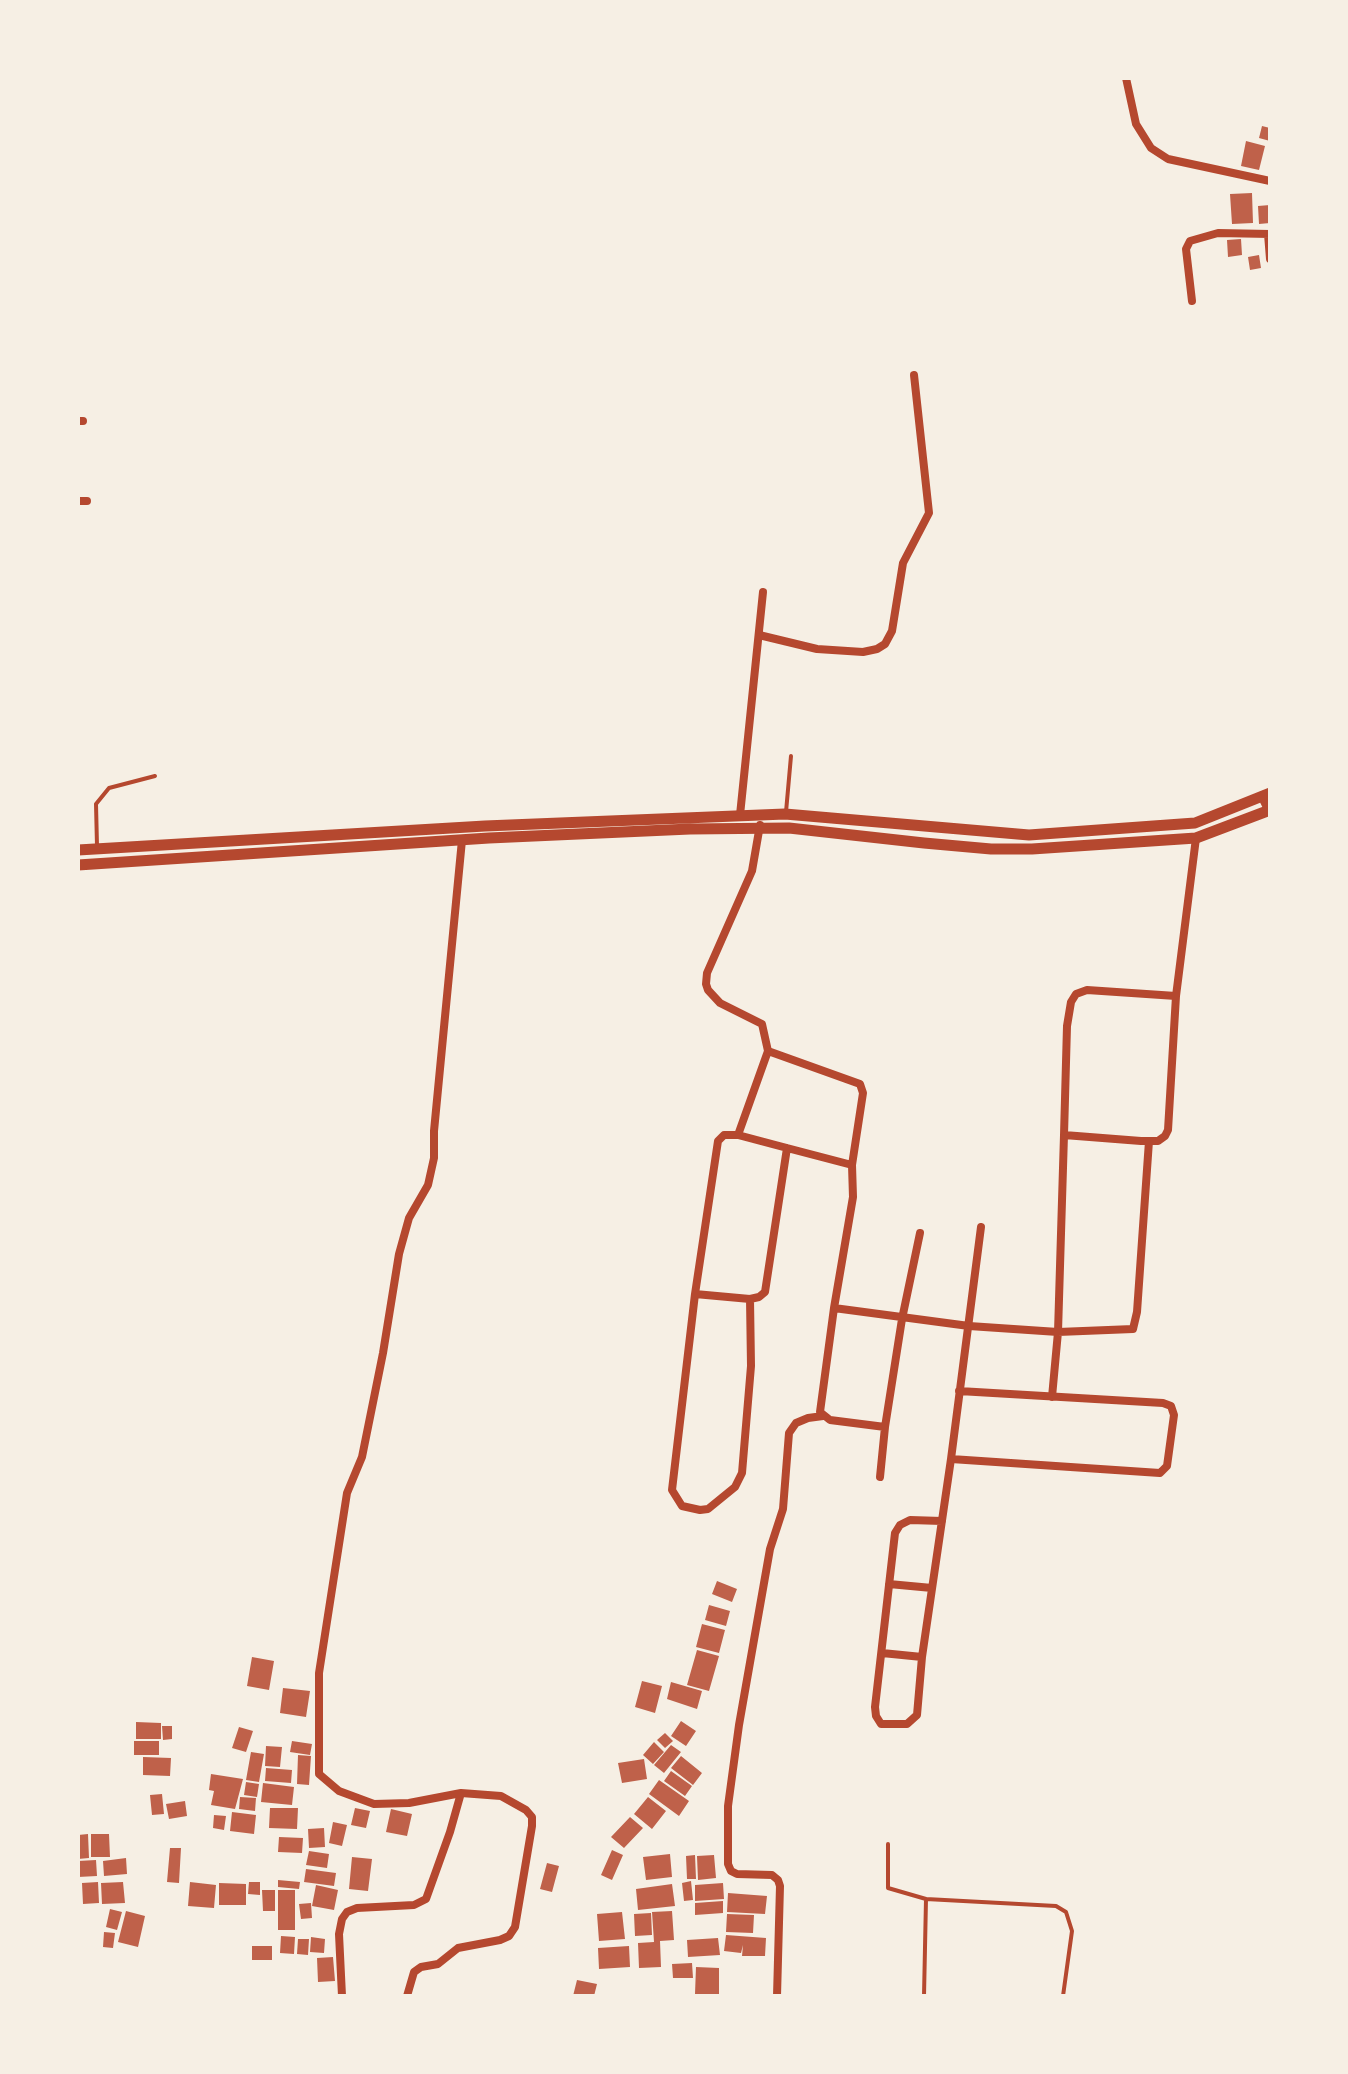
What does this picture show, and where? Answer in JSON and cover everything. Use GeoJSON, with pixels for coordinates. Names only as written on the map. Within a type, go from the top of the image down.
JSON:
{"type":"FeatureCollection","features":[{"type":"Feature","properties":{"kind":"street"},"geometry":{"type":"LineString","coordinates":[[1126,78],[1136,124],[1151,148],[1168,159],[1270,181]]}},
{"type":"Feature","properties":{"kind":"street"},"geometry":{"type":"LineString","coordinates":[[1192,301],[1186,249],[1190,241],[1218,233],[1269,234],[1270,259]]}},
{"type":"Feature","properties":{"kind":"street"},"geometry":{"type":"LineString","coordinates":[[759,635],[817,649],[863,652],[885,644],[892,631],[903,563],[929,513],[914,375]]}},
{"type":"Feature","properties":{"kind":"street"},"geometry":{"type":"LineString","coordinates":[[740,815],[763,592]]}},
{"type":"Feature","properties":{"kind":"street"},"geometry":{"type":"LineString","coordinates":[[78,850],[785,814],[1029,835],[1195,823],[1266,794],[1270,810],[1196,838],[1032,849],[991,849],[789,828],[690,829],[462,840],[78,865]]}},
{"type":"Feature","properties":{"kind":"street"},"geometry":{"type":"LineString","coordinates":[[738,1135],[768,1051],[766,1031],[762,1024],[720,1003],[706,984],[707,973],[752,871],[760,815]]}},
{"type":"Feature","properties":{"kind":"street"},"geometry":{"type":"LineString","coordinates":[[336,836],[337,850]]}},
{"type":"Feature","properties":{"kind":"street"},"geometry":{"type":"LineString","coordinates":[[1064,1135],[1158,1141],[1168,1130],[1176,996],[1196,838]]}},
{"type":"Feature","properties":{"kind":"street"},"geometry":{"type":"LineString","coordinates":[[407,1996],[417,1970],[438,1964],[458,1948],[509,1936],[515,1927],[532,1817],[513,1801],[501,1796],[461,1793],[409,1803],[364,1802],[329,1783],[319,1774],[318,1764],[319,1673],[347,1493],[362,1457],[399,1254],[409,1218],[428,1185],[434,1158],[462,840]]}},
{"type":"Feature","properties":{"kind":"street"},"geometry":{"type":"LineString","coordinates":[[1052,1397],[1058,1332],[1067,1026],[1071,1002],[1076,994],[1087,990],[1176,996]]}},
{"type":"Feature","properties":{"kind":"street"},"geometry":{"type":"LineString","coordinates":[[768,1051],[851,1079],[860,1084],[863,1093],[852,1165],[853,1197],[820,1405],[823,1416]]}},
{"type":"Feature","properties":{"kind":"street"},"geometry":{"type":"LineString","coordinates":[[750,1299],[751,1366],[742,1473],[735,1487],[708,1509],[682,1506],[672,1490],[695,1294],[718,1141],[724,1135],[738,1135],[852,1165]]}},
{"type":"Feature","properties":{"kind":"street"},"geometry":{"type":"LineString","coordinates":[[834,1308],[969,1326],[1058,1332],[1133,1329],[1149,1141]]}},
{"type":"Feature","properties":{"kind":"street"},"geometry":{"type":"LineString","coordinates":[[695,1294],[750,1299],[759,1297],[766,1287],[787,1148]]}},
{"type":"Feature","properties":{"kind":"street"},"geometry":{"type":"LineString","coordinates":[[942,1521],[910,1520],[900,1525],[895,1533],[875,1713],[879,1723],[907,1724],[917,1715],[922,1657],[932,1588],[942,1521],[951,1459],[981,1227]]}},
{"type":"Feature","properties":{"kind":"street"},"geometry":{"type":"LineString","coordinates":[[880,1477],[902,1319],[920,1233]]}},
{"type":"Feature","properties":{"kind":"street"},"geometry":{"type":"LineString","coordinates":[[951,1459],[1160,1473],[1166,1470],[1174,1415],[1171,1406],[959,1391]]}},
{"type":"Feature","properties":{"kind":"street"},"geometry":{"type":"LineString","coordinates":[[777,1996],[780,1886],[772,1875],[737,1874],[731,1871],[728,1864],[728,1806],[770,1549],[783,1509],[789,1433],[796,1423],[823,1416],[830,1420],[885,1427]]}},
{"type":"Feature","properties":{"kind":"street"},"geometry":{"type":"LineString","coordinates":[[889,1584],[932,1588]]}},
{"type":"Feature","properties":{"kind":"street"},"geometry":{"type":"LineString","coordinates":[[882,1653],[922,1657]]}},
{"type":"Feature","properties":{"kind":"street"},"geometry":{"type":"LineString","coordinates":[[342,1996],[339,1934],[342,1919],[347,1912],[357,1908],[414,1905],[426,1899],[461,1793]]}},
{"type":"Feature","properties":{"kind":"lane"},"geometry":{"type":"LineString","coordinates":[[785,814],[791,756]]}},
{"type":"Feature","properties":{"kind":"lane"},"geometry":{"type":"LineString","coordinates":[[97,848],[96,804],[109,788],[155,776]]}},
{"type":"Feature","properties":{"kind":"lane"},"geometry":{"type":"LineString","coordinates":[[888,1844],[888,1888],[926,1899],[1056,1906],[1066,1912],[1072,1931],[1063,1996]]}},
{"type":"Feature","properties":{"kind":"lane"},"geometry":{"type":"LineString","coordinates":[[924,1996],[926,1899]]}},
{"type":"Feature","properties":{"kind":"building"},"geometry":{"type":"Polygon","coordinates":[[[1262,126],[1270,128],[1270,141],[1259,138],[1262,126]]]}},
{"type":"Feature","properties":{"kind":"building"},"geometry":{"type":"Polygon","coordinates":[[[1246,141],[1265,146],[1259,170],[1241,166],[1246,141]]]}},
{"type":"Feature","properties":{"kind":"building"},"geometry":{"type":"Polygon","coordinates":[[[1252,193],[1253,223],[1232,224],[1230,194],[1252,193]]]}},
{"type":"Feature","properties":{"kind":"building"},"geometry":{"type":"Polygon","coordinates":[[[1270,205],[1270,223],[1259,224],[1258,206],[1270,205]]]}},
{"type":"Feature","properties":{"kind":"building"},"geometry":{"type":"Polygon","coordinates":[[[1241,239],[1242,255],[1228,257],[1227,240],[1241,239]]]}},
{"type":"Feature","properties":{"kind":"building"},"geometry":{"type":"Polygon","coordinates":[[[1259,255],[1261,268],[1250,270],[1248,257],[1259,255]]]}},
{"type":"Feature","properties":{"kind":"building"},"geometry":{"type":"Polygon","coordinates":[[[717,1581],[737,1589],[732,1602],[712,1594],[717,1581]]]}},
{"type":"Feature","properties":{"kind":"building"},"geometry":{"type":"Polygon","coordinates":[[[709,1605],[730,1611],[726,1626],[705,1620],[709,1605]]]}},
{"type":"Feature","properties":{"kind":"building"},"geometry":{"type":"Polygon","coordinates":[[[702,1624],[725,1630],[719,1653],[696,1647],[702,1624]]]}},
{"type":"Feature","properties":{"kind":"building"},"geometry":{"type":"Polygon","coordinates":[[[697,1650],[719,1656],[709,1691],[687,1685],[697,1650]]]}},
{"type":"Feature","properties":{"kind":"building"},"geometry":{"type":"Polygon","coordinates":[[[252,1657],[274,1661],[269,1690],[247,1686],[252,1657]]]}},
{"type":"Feature","properties":{"kind":"building"},"geometry":{"type":"Polygon","coordinates":[[[642,1681],[662,1686],[655,1713],[635,1707],[642,1681]]]}},
{"type":"Feature","properties":{"kind":"building"},"geometry":{"type":"Polygon","coordinates":[[[671,1682],[702,1691],[697,1709],[667,1699],[671,1682]]]}},
{"type":"Feature","properties":{"kind":"building"},"geometry":{"type":"Polygon","coordinates":[[[283,1688],[310,1691],[306,1717],[280,1713],[283,1688]]]}},
{"type":"Feature","properties":{"kind":"building"},"geometry":{"type":"Polygon","coordinates":[[[681,1721],[696,1731],[686,1746],[671,1736],[681,1721]]]}},
{"type":"Feature","properties":{"kind":"building"},"geometry":{"type":"Polygon","coordinates":[[[136,1722],[161,1723],[161,1739],[136,1739],[136,1722]]]}},
{"type":"Feature","properties":{"kind":"building"},"geometry":{"type":"Polygon","coordinates":[[[162,1726],[172,1726],[172,1739],[163,1740],[162,1726]]]}},
{"type":"Feature","properties":{"kind":"building"},"geometry":{"type":"Polygon","coordinates":[[[239,1727],[253,1731],[246,1752],[232,1748],[239,1727]]]}},
{"type":"Feature","properties":{"kind":"building"},"geometry":{"type":"Polygon","coordinates":[[[665,1733],[673,1741],[665,1748],[657,1740],[665,1733]]]}},
{"type":"Feature","properties":{"kind":"building"},"geometry":{"type":"Polygon","coordinates":[[[134,1741],[159,1741],[159,1755],[134,1755],[134,1741]]]}},
{"type":"Feature","properties":{"kind":"building"},"geometry":{"type":"Polygon","coordinates":[[[292,1741],[312,1744],[310,1755],[290,1752],[292,1741]]]}},
{"type":"Feature","properties":{"kind":"building"},"geometry":{"type":"Polygon","coordinates":[[[654,1742],[664,1752],[653,1764],[643,1755],[654,1742]]]}},
{"type":"Feature","properties":{"kind":"building"},"geometry":{"type":"Polygon","coordinates":[[[671,1745],[681,1752],[664,1773],[654,1765],[671,1745]]]}},
{"type":"Feature","properties":{"kind":"building"},"geometry":{"type":"Polygon","coordinates":[[[266,1746],[282,1747],[280,1767],[265,1766],[266,1746]]]}},
{"type":"Feature","properties":{"kind":"building"},"geometry":{"type":"Polygon","coordinates":[[[251,1752],[264,1754],[259,1782],[246,1780],[251,1752]]]}},
{"type":"Feature","properties":{"kind":"building"},"geometry":{"type":"Polygon","coordinates":[[[298,1755],[311,1756],[309,1785],[297,1784],[298,1755]]]}},
{"type":"Feature","properties":{"kind":"building"},"geometry":{"type":"Polygon","coordinates":[[[681,1756],[702,1773],[693,1785],[671,1768],[681,1756]]]}},
{"type":"Feature","properties":{"kind":"building"},"geometry":{"type":"Polygon","coordinates":[[[143,1757],[171,1758],[170,1776],[143,1775],[143,1757]]]}},
{"type":"Feature","properties":{"kind":"building"},"geometry":{"type":"Polygon","coordinates":[[[644,1759],[647,1779],[622,1783],[618,1763],[644,1759]]]}},
{"type":"Feature","properties":{"kind":"building"},"geometry":{"type":"Polygon","coordinates":[[[266,1768],[292,1770],[291,1783],[265,1781],[266,1768]]]}},
{"type":"Feature","properties":{"kind":"building"},"geometry":{"type":"Polygon","coordinates":[[[671,1771],[692,1786],[685,1796],[664,1781],[671,1771]]]}},
{"type":"Feature","properties":{"kind":"building"},"geometry":{"type":"Polygon","coordinates":[[[211,1774],[243,1779],[235,1809],[211,1805],[214,1791],[209,1790],[211,1774]]]}},
{"type":"Feature","properties":{"kind":"building"},"geometry":{"type":"Polygon","coordinates":[[[659,1780],[689,1801],[679,1816],[649,1794],[659,1780]]]}},
{"type":"Feature","properties":{"kind":"building"},"geometry":{"type":"Polygon","coordinates":[[[246,1782],[259,1784],[257,1797],[244,1795],[246,1782]]]}},
{"type":"Feature","properties":{"kind":"building"},"geometry":{"type":"Polygon","coordinates":[[[263,1783],[294,1787],[292,1805],[261,1802],[263,1783]]]}},
{"type":"Feature","properties":{"kind":"building"},"geometry":{"type":"Polygon","coordinates":[[[162,1794],[164,1814],[152,1815],[150,1795],[162,1794]]]}},
{"type":"Feature","properties":{"kind":"building"},"geometry":{"type":"Polygon","coordinates":[[[240,1797],[256,1798],[255,1811],[239,1809],[240,1797]]]}},
{"type":"Feature","properties":{"kind":"building"},"geometry":{"type":"Polygon","coordinates":[[[648,1797],[666,1811],[652,1829],[634,1814],[648,1797]]]}},
{"type":"Feature","properties":{"kind":"building"},"geometry":{"type":"Polygon","coordinates":[[[185,1801],[187,1816],[169,1819],[166,1804],[185,1801]]]}},
{"type":"Feature","properties":{"kind":"building"},"geometry":{"type":"Polygon","coordinates":[[[270,1808],[298,1808],[297,1829],[269,1828],[270,1808]]]}},
{"type":"Feature","properties":{"kind":"building"},"geometry":{"type":"Polygon","coordinates":[[[355,1808],[370,1811],[366,1828],[351,1825],[355,1808]]]}},
{"type":"Feature","properties":{"kind":"building"},"geometry":{"type":"Polygon","coordinates":[[[391,1809],[412,1814],[407,1836],[386,1832],[391,1809]]]}},
{"type":"Feature","properties":{"kind":"building"},"geometry":{"type":"Polygon","coordinates":[[[232,1812],[256,1815],[254,1834],[230,1831],[232,1812]]]}},
{"type":"Feature","properties":{"kind":"building"},"geometry":{"type":"Polygon","coordinates":[[[214,1815],[226,1816],[224,1830],[213,1828],[214,1815]]]}},
{"type":"Feature","properties":{"kind":"building"},"geometry":{"type":"Polygon","coordinates":[[[630,1817],[643,1828],[624,1848],[611,1837],[630,1817]]]}},
{"type":"Feature","properties":{"kind":"building"},"geometry":{"type":"Polygon","coordinates":[[[333,1822],[347,1825],[342,1846],[329,1843],[333,1822]]]}},
{"type":"Feature","properties":{"kind":"building"},"geometry":{"type":"Polygon","coordinates":[[[324,1828],[325,1847],[309,1848],[308,1829],[324,1828]]]}},
{"type":"Feature","properties":{"kind":"building"},"geometry":{"type":"Polygon","coordinates":[[[88,1834],[89,1858],[78,1859],[78,1835],[88,1834]]]}},
{"type":"Feature","properties":{"kind":"building"},"geometry":{"type":"Polygon","coordinates":[[[91,1834],[109,1834],[110,1857],[91,1857],[91,1834]]]}},
{"type":"Feature","properties":{"kind":"building"},"geometry":{"type":"Polygon","coordinates":[[[279,1837],[303,1838],[302,1853],[278,1852],[279,1837]]]}},
{"type":"Feature","properties":{"kind":"building"},"geometry":{"type":"Polygon","coordinates":[[[170,1848],[181,1848],[179,1883],[167,1882],[170,1848]]]}},
{"type":"Feature","properties":{"kind":"building"},"geometry":{"type":"Polygon","coordinates":[[[612,1850],[623,1855],[612,1880],[601,1875],[612,1850]]]}},
{"type":"Feature","properties":{"kind":"building"},"geometry":{"type":"Polygon","coordinates":[[[309,1851],[329,1854],[327,1868],[306,1865],[309,1851]]]}},
{"type":"Feature","properties":{"kind":"building"},"geometry":{"type":"Polygon","coordinates":[[[670,1854],[672,1877],[646,1880],[643,1857],[670,1854]]]}},
{"type":"Feature","properties":{"kind":"building"},"geometry":{"type":"Polygon","coordinates":[[[695,1855],[696,1879],[687,1879],[686,1856],[695,1855]]]}},
{"type":"Feature","properties":{"kind":"building"},"geometry":{"type":"Polygon","coordinates":[[[714,1855],[716,1878],[698,1880],[697,1856],[714,1855]]]}},
{"type":"Feature","properties":{"kind":"building"},"geometry":{"type":"Polygon","coordinates":[[[352,1857],[372,1859],[368,1891],[349,1889],[352,1857]]]}},
{"type":"Feature","properties":{"kind":"building"},"geometry":{"type":"Polygon","coordinates":[[[126,1858],[127,1874],[104,1876],[103,1861],[126,1858]]]}},
{"type":"Feature","properties":{"kind":"building"},"geometry":{"type":"Polygon","coordinates":[[[96,1860],[97,1876],[78,1877],[78,1861],[96,1860]]]}},
{"type":"Feature","properties":{"kind":"building"},"geometry":{"type":"Polygon","coordinates":[[[547,1863],[559,1866],[552,1892],[540,1889],[547,1863]]]}},
{"type":"Feature","properties":{"kind":"building"},"geometry":{"type":"Polygon","coordinates":[[[306,1869],[336,1873],[334,1886],[304,1882],[306,1869]]]}},
{"type":"Feature","properties":{"kind":"building"},"geometry":{"type":"Polygon","coordinates":[[[278,1880],[300,1882],[299,1889],[278,1887],[278,1880]]]}},
{"type":"Feature","properties":{"kind":"building"},"geometry":{"type":"Polygon","coordinates":[[[691,1881],[693,1900],[684,1901],[682,1883],[691,1881]]]}},
{"type":"Feature","properties":{"kind":"building"},"geometry":{"type":"Polygon","coordinates":[[[98,1882],[99,1903],[83,1904],[82,1883],[98,1882]]]}},
{"type":"Feature","properties":{"kind":"building"},"geometry":{"type":"Polygon","coordinates":[[[123,1882],[125,1903],[102,1904],[101,1883],[123,1882]]]}},
{"type":"Feature","properties":{"kind":"building"},"geometry":{"type":"Polygon","coordinates":[[[190,1882],[216,1885],[214,1908],[188,1906],[190,1882]]]}},
{"type":"Feature","properties":{"kind":"building"},"geometry":{"type":"Polygon","coordinates":[[[249,1882],[260,1882],[260,1895],[248,1894],[249,1882]]]}},
{"type":"Feature","properties":{"kind":"building"},"geometry":{"type":"Polygon","coordinates":[[[219,1883],[246,1884],[246,1905],[219,1905],[219,1883]]]}},
{"type":"Feature","properties":{"kind":"building"},"geometry":{"type":"Polygon","coordinates":[[[723,1883],[724,1899],[695,1901],[695,1885],[723,1883]]]}},
{"type":"Feature","properties":{"kind":"building"},"geometry":{"type":"Polygon","coordinates":[[[672,1884],[675,1906],[638,1910],[636,1889],[672,1884]]]}},
{"type":"Feature","properties":{"kind":"building"},"geometry":{"type":"Polygon","coordinates":[[[316,1885],[338,1890],[334,1910],[312,1906],[316,1885]]]}},
{"type":"Feature","properties":{"kind":"building"},"geometry":{"type":"Polygon","coordinates":[[[262,1890],[275,1890],[275,1911],[263,1911],[262,1890]]]}},
{"type":"Feature","properties":{"kind":"building"},"geometry":{"type":"Polygon","coordinates":[[[278,1890],[295,1890],[295,1930],[278,1930],[278,1890]]]}},
{"type":"Feature","properties":{"kind":"building"},"geometry":{"type":"Polygon","coordinates":[[[728,1893],[767,1896],[765,1914],[727,1912],[728,1893]]]}},
{"type":"Feature","properties":{"kind":"building"},"geometry":{"type":"Polygon","coordinates":[[[723,1901],[723,1913],[695,1915],[695,1903],[723,1901]]]}},
{"type":"Feature","properties":{"kind":"building"},"geometry":{"type":"Polygon","coordinates":[[[311,1903],[312,1918],[301,1919],[299,1904],[311,1903]]]}},
{"type":"Feature","properties":{"kind":"building"},"geometry":{"type":"Polygon","coordinates":[[[110,1909],[122,1912],[117,1930],[106,1927],[110,1909]]]}},
{"type":"Feature","properties":{"kind":"building"},"geometry":{"type":"Polygon","coordinates":[[[126,1911],[145,1916],[138,1947],[118,1942],[126,1911]]]}},
{"type":"Feature","properties":{"kind":"building"},"geometry":{"type":"Polygon","coordinates":[[[672,1911],[674,1940],[660,1941],[661,1967],[639,1968],[638,1943],[654,1942],[652,1912],[672,1911]]]}},
{"type":"Feature","properties":{"kind":"building"},"geometry":{"type":"Polygon","coordinates":[[[622,1912],[625,1939],[599,1941],[597,1914],[622,1912]]]}},
{"type":"Feature","properties":{"kind":"building"},"geometry":{"type":"Polygon","coordinates":[[[651,1913],[652,1935],[635,1936],[634,1914],[651,1913]]]}},
{"type":"Feature","properties":{"kind":"building"},"geometry":{"type":"Polygon","coordinates":[[[727,1914],[754,1915],[753,1933],[726,1932],[727,1914]]]}},
{"type":"Feature","properties":{"kind":"building"},"geometry":{"type":"Polygon","coordinates":[[[104,1932],[115,1933],[113,1948],[103,1947],[104,1932]]]}},
{"type":"Feature","properties":{"kind":"building"},"geometry":{"type":"Polygon","coordinates":[[[726,1935],[766,1938],[765,1956],[742,1956],[743,1945],[741,1953],[724,1951],[726,1935]]]}},
{"type":"Feature","properties":{"kind":"building"},"geometry":{"type":"Polygon","coordinates":[[[281,1936],[295,1937],[294,1954],[280,1953],[281,1936]]]}},
{"type":"Feature","properties":{"kind":"building"},"geometry":{"type":"Polygon","coordinates":[[[311,1937],[325,1939],[324,1953],[310,1952],[311,1937]]]}},
{"type":"Feature","properties":{"kind":"building"},"geometry":{"type":"Polygon","coordinates":[[[718,1938],[720,1955],[688,1957],[687,1940],[718,1938]]]}},
{"type":"Feature","properties":{"kind":"building"},"geometry":{"type":"Polygon","coordinates":[[[298,1939],[309,1939],[308,1955],[297,1954],[298,1939]]]}},
{"type":"Feature","properties":{"kind":"building"},"geometry":{"type":"Polygon","coordinates":[[[252,1946],[272,1946],[272,1960],[252,1960],[252,1946]]]}},
{"type":"Feature","properties":{"kind":"building"},"geometry":{"type":"Polygon","coordinates":[[[629,1946],[630,1967],[599,1969],[598,1948],[629,1946]]]}},
{"type":"Feature","properties":{"kind":"building"},"geometry":{"type":"Polygon","coordinates":[[[333,1957],[335,1981],[318,1982],[317,1958],[333,1957]]]}},
{"type":"Feature","properties":{"kind":"building"},"geometry":{"type":"Polygon","coordinates":[[[692,1963],[693,1978],[673,1978],[672,1964],[692,1963]]]}},
{"type":"Feature","properties":{"kind":"building"},"geometry":{"type":"Polygon","coordinates":[[[696,1967],[719,1968],[719,1995],[695,1994],[696,1967]]]}},
{"type":"Feature","properties":{"kind":"building"},"geometry":{"type":"Polygon","coordinates":[[[577,1980],[597,1984],[594,1996],[573,1996],[577,1980]]]}}]}
